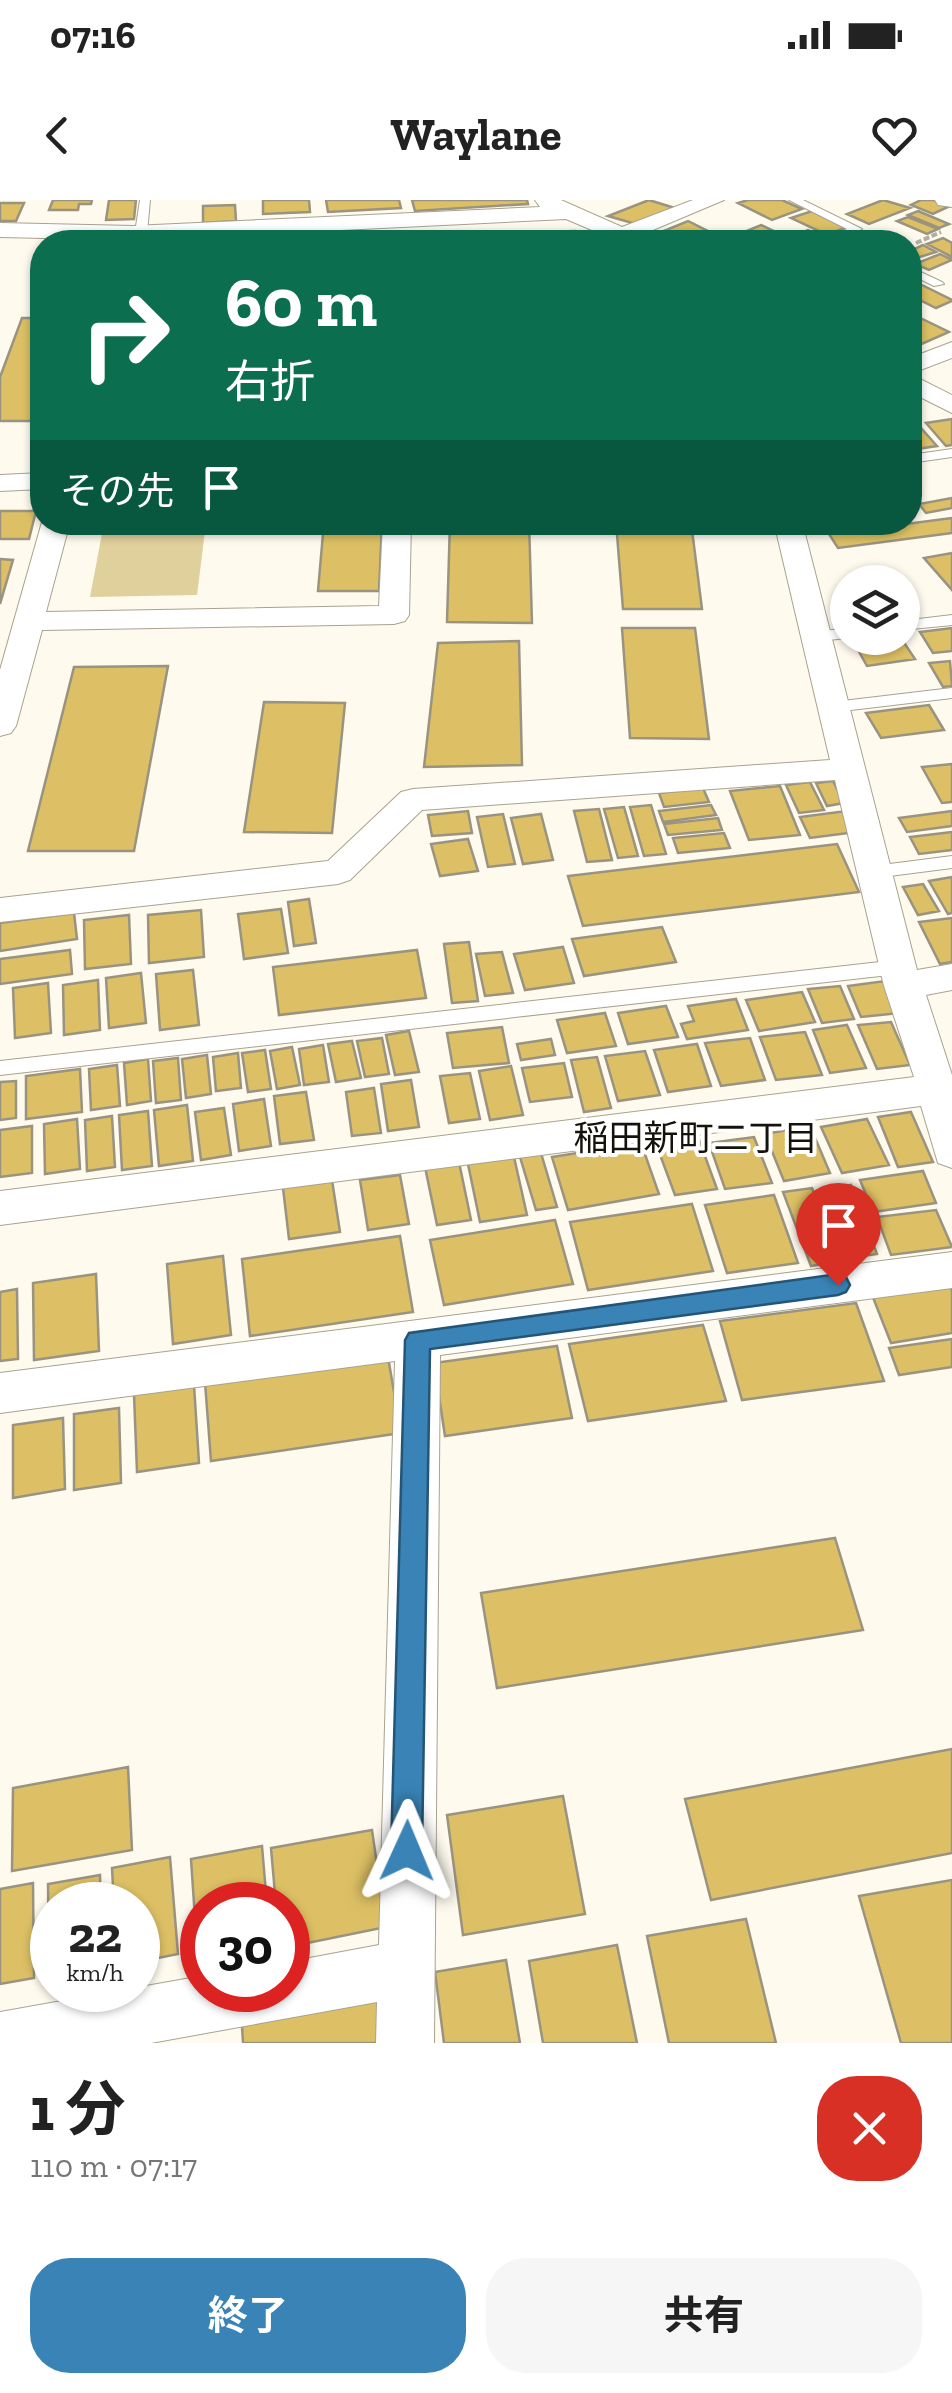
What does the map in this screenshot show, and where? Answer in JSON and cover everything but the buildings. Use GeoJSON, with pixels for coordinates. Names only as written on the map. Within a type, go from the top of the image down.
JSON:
{"type":"FeatureCollection","features":[{"type":"Feature","properties":{"kind":"street"},"geometry":{"type":"LineString","coordinates":[[543,200],[610,230]]}},
{"type":"Feature","properties":{"kind":"street"},"geometry":{"type":"LineString","coordinates":[[647,230],[713,200]]}},
{"type":"Feature","properties":{"kind":"street"},"geometry":{"type":"LineString","coordinates":[[356,230],[466,217],[568,212]]}},
{"type":"Feature","properties":{"kind":"street"},"geometry":{"type":"LineString","coordinates":[[466,217],[467,230]]}},
{"type":"Feature","properties":{"kind":"street"},"geometry":{"type":"LineString","coordinates":[[0,230],[30,231]]}},
{"type":"Feature","properties":{"kind":"street"},"geometry":{"type":"LineString","coordinates":[[922,362],[952,349]]}},
{"type":"Feature","properties":{"kind":"street"},"geometry":{"type":"LineString","coordinates":[[922,388],[952,404]]}},
{"type":"Feature","properties":{"kind":"street"},"geometry":{"type":"LineString","coordinates":[[0,483],[30,482]]}},
{"type":"Feature","properties":{"kind":"street"},"geometry":{"type":"LineString","coordinates":[[0,726],[52,535]]}},
{"type":"Feature","properties":{"kind":"street"},"geometry":{"type":"LineString","coordinates":[[29,620],[394,615],[397,535]]}},
{"type":"Feature","properties":{"kind":"street"},"geometry":{"type":"LineString","coordinates":[[793,535],[830,629]]}},
{"type":"Feature","properties":{"kind":"street"},"geometry":{"type":"LineString","coordinates":[[833,655],[834,707],[848,769],[900,976],[938,1089],[952,1152]]}},
{"type":"Feature","properties":{"kind":"street"},"geometry":{"type":"LineString","coordinates":[[0,910],[338,872],[414,800],[848,769]]}},
{"type":"Feature","properties":{"kind":"street"},"geometry":{"type":"LineString","coordinates":[[900,976],[952,977]]}},
{"type":"Feature","properties":{"kind":"street"},"geometry":{"type":"LineString","coordinates":[[0,1208],[938,1089]]}},
{"type":"Feature","properties":{"kind":"street"},"geometry":{"type":"LineString","coordinates":[[0,1394],[952,1270]]}},
{"type":"Feature","properties":{"kind":"street"},"geometry":{"type":"LineString","coordinates":[[404,2043],[418,1340]]}},
{"type":"Feature","properties":{"kind":"street"},"geometry":{"type":"LineString","coordinates":[[310,1986],[404,1969]]}},
{"type":"Feature","properties":{"kind":"street"},"geometry":{"type":"LineString","coordinates":[[0,2041],[180,2009]]}},
{"type":"Feature","properties":{"kind":"lane"},"geometry":{"type":"LineString","coordinates":[[137,230],[145,200]]}},
{"type":"Feature","properties":{"kind":"lane"},"geometry":{"type":"LineString","coordinates":[[794,200],[856,228],[851,230]]}},
{"type":"Feature","properties":{"kind":"lane"},"geometry":{"type":"LineString","coordinates":[[922,278],[938,284]]}},
{"type":"Feature","properties":{"kind":"lane"},"geometry":{"type":"LineString","coordinates":[[922,457],[952,453]]}},
{"type":"Feature","properties":{"kind":"lane"},"geometry":{"type":"LineString","coordinates":[[920,624],[952,620]]}},
{"type":"Feature","properties":{"kind":"lane"},"geometry":{"type":"LineString","coordinates":[[834,707],[952,692]]}},
{"type":"Feature","properties":{"kind":"lane"},"geometry":{"type":"LineString","coordinates":[[874,872],[952,862]]}},
{"type":"Feature","properties":{"kind":"lane"},"geometry":{"type":"LineString","coordinates":[[0,1068],[900,976]]}},
{"type":"Feature","properties":{"kind":"path"},"geometry":{"type":"LineString","coordinates":[[922,240],[952,228]]}},
{"type":"Feature","properties":{"kind":"shaded area"},"geometry":{"type":"Polygon","coordinates":[[[102,535],[204,535],[197,595],[90,597],[102,535]]]}},
{"type":"Feature","properties":{"kind":"district","name":"稲田新町二丁目"},"geometry":{"type":"Point","coordinates":[696,1138]}},
{"type":"Feature","properties":{"kind":"route"},"geometry":{"type":"LineString","coordinates":[[407,1851],[418,1340],[838,1285]]}}]}
